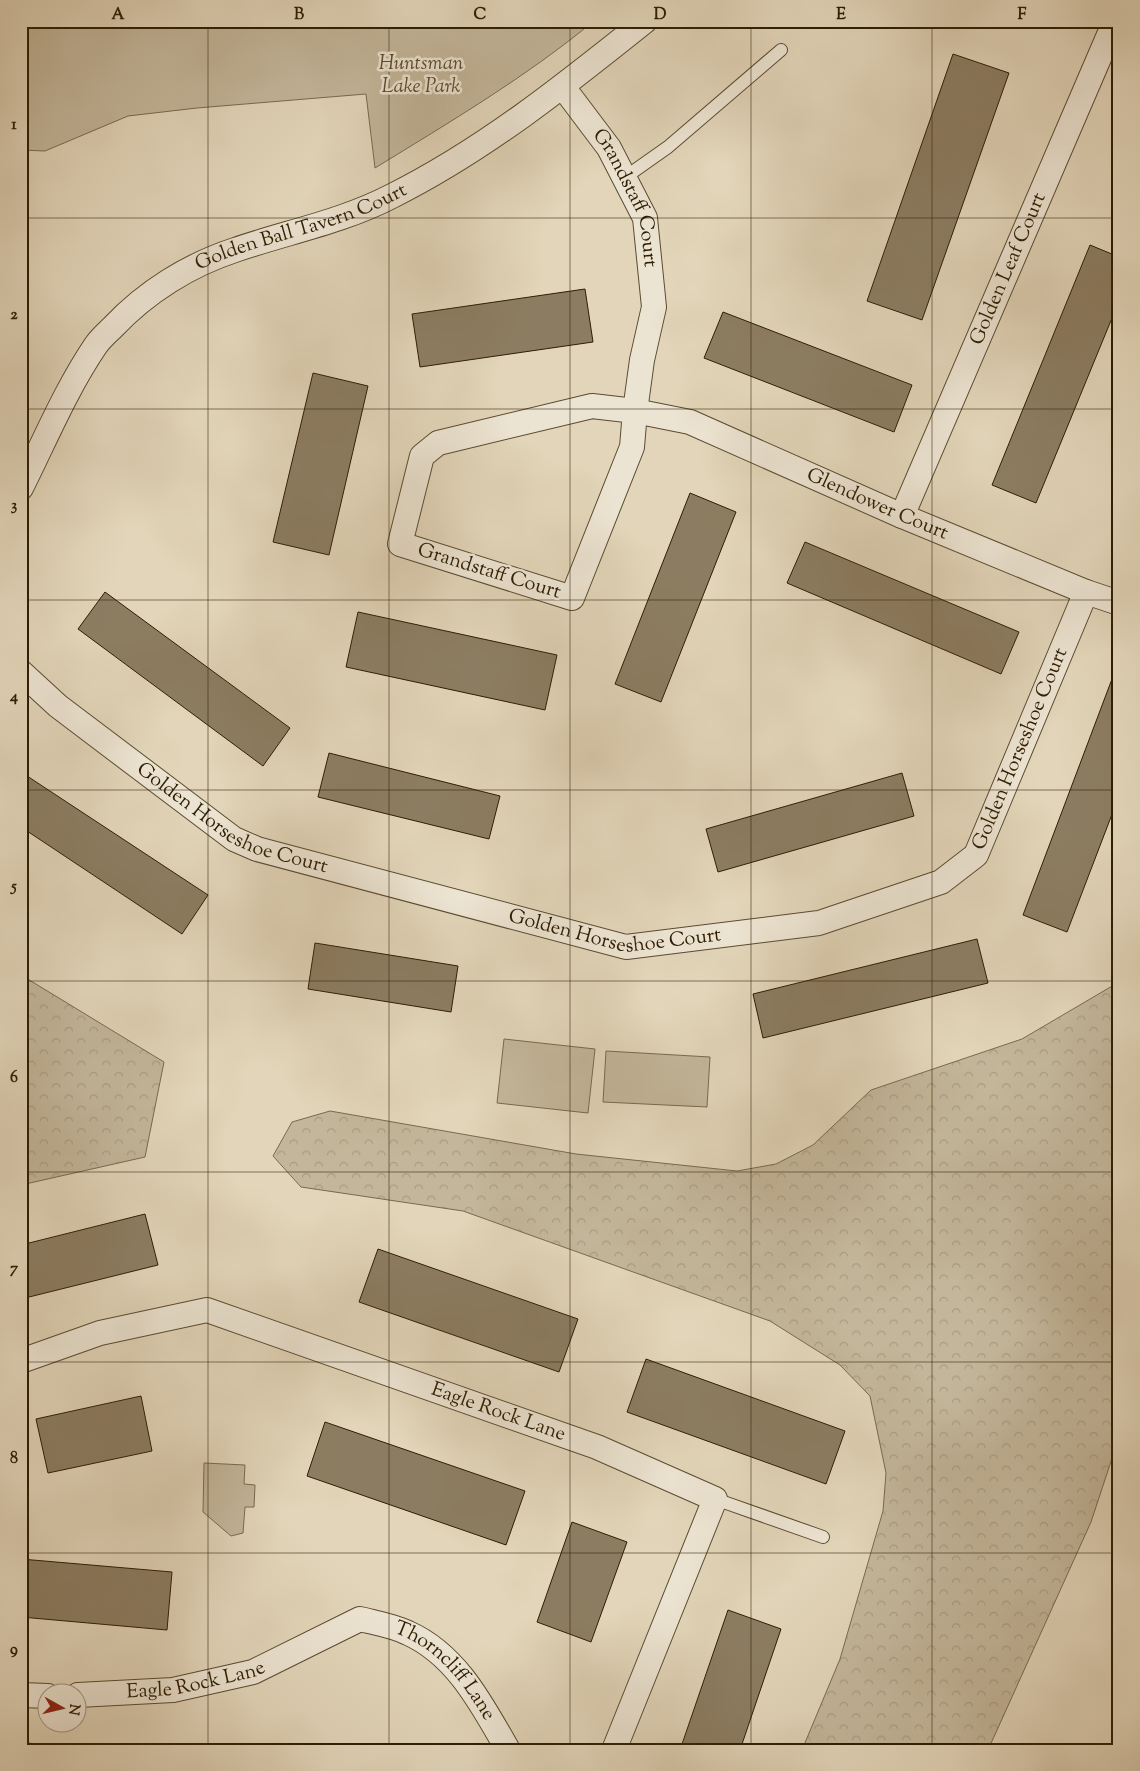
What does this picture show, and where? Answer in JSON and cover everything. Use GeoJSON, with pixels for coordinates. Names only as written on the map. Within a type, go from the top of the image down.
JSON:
{"type":"FeatureCollection","features":[{"type":"Feature","properties":{"kind":"street","name":"Golden Ball Tavern Court"},"geometry":{"type":"LineString","coordinates":[[21,488],[75,380],[97,343],[128,311],[167,281],[208,260],[235,250],[324,224],[390,197],[458,160],[563,87],[644,21]]}},
{"type":"Feature","properties":{"kind":"street","name":"Golden Leaf Court"},"geometry":{"type":"LineString","coordinates":[[902,516],[1115,21]]}},
{"type":"Feature","properties":{"kind":"street","name":"Grandstaff Court"},"geometry":{"type":"LineString","coordinates":[[563,87],[609,148],[645,218],[654,307],[642,360],[632,448],[572,598],[400,544],[422,456],[438,443],[592,406],[635,411]]}},
{"type":"Feature","properties":{"kind":"street","name":"Glendower Court"},"geometry":{"type":"LineString","coordinates":[[635,411],[690,422],[902,516],[1086,592],[1119,603]]}},
{"type":"Feature","properties":{"kind":"street","name":"Golden Horseshoe Court"},"geometry":{"type":"LineString","coordinates":[[21,672],[58,706],[234,839],[257,849],[626,947],[819,923],[941,882],[976,855],[1086,592]]}},
{"type":"Feature","properties":{"kind":"street","name":"Eagle Rock Lane"},"geometry":{"type":"LineString","coordinates":[[21,1361],[100,1333],[207,1310],[597,1447],[715,1499]]}},
{"type":"Feature","properties":{"kind":"street"},"geometry":{"type":"LineString","coordinates":[[614,1750],[715,1499]]}},
{"type":"Feature","properties":{"kind":"street","name":"Eagle Rock Lane"},"geometry":{"type":"LineString","coordinates":[[88,1694],[173,1690],[253,1672],[360,1619]]}},
{"type":"Feature","properties":{"kind":"street","name":"Thorncliff Lane"},"geometry":{"type":"LineString","coordinates":[[360,1619],[408,1632],[449,1660],[478,1698],[508,1750]]}},
{"type":"Feature","properties":{"kind":"street"},"geometry":{"type":"LineString","coordinates":[[21,1695],[38,1696]]}},
{"type":"Feature","properties":{"kind":"lane"},"geometry":{"type":"LineString","coordinates":[[624,178],[668,147],[782,50]]}},
{"type":"Feature","properties":{"kind":"lane"},"geometry":{"type":"LineString","coordinates":[[715,1499],[824,1537]]}},
{"type":"Feature","properties":{"kind":"green space","name":"Huntsman Lake Park"},"geometry":{"type":"Polygon","coordinates":[[[21,21],[594,21],[515,80],[375,168],[366,94],[197,108],[128,116],[45,151],[21,150],[21,21]]]}},
{"type":"Feature","properties":{"kind":"green space"},"geometry":{"type":"Polygon","coordinates":[[[21,975],[164,1062],[145,1157],[21,1185],[21,975]]]}},
{"type":"Feature","properties":{"kind":"green space"},"geometry":{"type":"Polygon","coordinates":[[[1119,982],[1119,1437],[1091,1522],[988,1750],[802,1750],[840,1659],[883,1511],[886,1473],[870,1396],[840,1365],[770,1321],[463,1211],[301,1187],[273,1156],[292,1122],[330,1111],[576,1154],[737,1171],[776,1164],[813,1145],[871,1090],[1022,1039],[1119,982]]]}},
{"type":"Feature","properties":{"kind":"green space"},"geometry":{"type":"Polygon","coordinates":[[[504,1039],[595,1049],[588,1113],[497,1103],[504,1039]]]}},
{"type":"Feature","properties":{"kind":"green space"},"geometry":{"type":"Polygon","coordinates":[[[606,1051],[710,1057],[707,1107],[603,1102],[606,1051]]]}},
{"type":"Feature","properties":{"kind":"green space"},"geometry":{"type":"Polygon","coordinates":[[[204,1463],[245,1465],[244,1484],[255,1485],[254,1507],[245,1507],[243,1533],[231,1536],[203,1512],[204,1463]]]}},
{"type":"Feature","properties":{"kind":"building"},"geometry":{"type":"Polygon","coordinates":[[[953,54],[1009,73],[922,320],[867,301],[953,54]]]}},
{"type":"Feature","properties":{"kind":"building"},"geometry":{"type":"Polygon","coordinates":[[[1090,245],[1119,257],[1119,301],[1036,503],[992,485],[1090,245]]]}},
{"type":"Feature","properties":{"kind":"building"},"geometry":{"type":"Polygon","coordinates":[[[585,289],[593,342],[420,367],[412,314],[585,289]]]}},
{"type":"Feature","properties":{"kind":"building"},"geometry":{"type":"Polygon","coordinates":[[[723,312],[912,385],[894,432],[704,358],[723,312]]]}},
{"type":"Feature","properties":{"kind":"building"},"geometry":{"type":"Polygon","coordinates":[[[313,373],[368,386],[329,555],[273,542],[313,373]]]}},
{"type":"Feature","properties":{"kind":"building"},"geometry":{"type":"Polygon","coordinates":[[[690,493],[736,512],[661,702],[615,684],[690,493]]]}},
{"type":"Feature","properties":{"kind":"building"},"geometry":{"type":"Polygon","coordinates":[[[805,542],[1019,632],[1001,674],[787,583],[805,542]]]}},
{"type":"Feature","properties":{"kind":"building"},"geometry":{"type":"Polygon","coordinates":[[[105,592],[290,728],[263,766],[78,629],[105,592]]]}},
{"type":"Feature","properties":{"kind":"building"},"geometry":{"type":"Polygon","coordinates":[[[358,612],[557,655],[545,710],[346,667],[358,612]]]}},
{"type":"Feature","properties":{"kind":"building"},"geometry":{"type":"Polygon","coordinates":[[[1115,671],[1119,672],[1119,796],[1067,932],[1023,915],[1115,671]]]}},
{"type":"Feature","properties":{"kind":"building"},"geometry":{"type":"Polygon","coordinates":[[[329,753],[500,796],[489,839],[318,797],[329,753]]]}},
{"type":"Feature","properties":{"kind":"building"},"geometry":{"type":"Polygon","coordinates":[[[21,772],[208,895],[182,934],[21,827],[21,772]]]}},
{"type":"Feature","properties":{"kind":"building"},"geometry":{"type":"Polygon","coordinates":[[[902,773],[914,816],[718,872],[706,829],[902,773]]]}},
{"type":"Feature","properties":{"kind":"building"},"geometry":{"type":"Polygon","coordinates":[[[977,939],[988,983],[763,1038],[753,994],[977,939]]]}},
{"type":"Feature","properties":{"kind":"building"},"geometry":{"type":"Polygon","coordinates":[[[315,943],[458,966],[451,1012],[308,989],[315,943]]]}},
{"type":"Feature","properties":{"kind":"building"},"geometry":{"type":"Polygon","coordinates":[[[145,1214],[158,1265],[21,1299],[21,1245],[145,1214]]]}},
{"type":"Feature","properties":{"kind":"building"},"geometry":{"type":"Polygon","coordinates":[[[378,1249],[578,1319],[559,1372],[359,1302],[378,1249]]]}},
{"type":"Feature","properties":{"kind":"building"},"geometry":{"type":"Polygon","coordinates":[[[646,1359],[845,1431],[826,1484],[627,1412],[646,1359]]]}},
{"type":"Feature","properties":{"kind":"building"},"geometry":{"type":"Polygon","coordinates":[[[141,1396],[152,1451],[48,1473],[36,1419],[141,1396]]]}},
{"type":"Feature","properties":{"kind":"building"},"geometry":{"type":"Polygon","coordinates":[[[325,1422],[525,1491],[506,1545],[307,1476],[325,1422]]]}},
{"type":"Feature","properties":{"kind":"building"},"geometry":{"type":"Polygon","coordinates":[[[572,1522],[627,1542],[591,1642],[537,1622],[572,1522]]]}},
{"type":"Feature","properties":{"kind":"building"},"geometry":{"type":"Polygon","coordinates":[[[21,1559],[172,1572],[167,1630],[21,1617],[21,1559]]]}},
{"type":"Feature","properties":{"kind":"building"},"geometry":{"type":"Polygon","coordinates":[[[728,1610],[781,1629],[740,1750],[680,1750],[728,1610]]]}},
{"type":"Feature","properties":{"kind":"building"},"geometry":{"type":"Polygon","coordinates":[[[27,1743],[101,1750],[26,1750],[27,1743]]]}}]}
